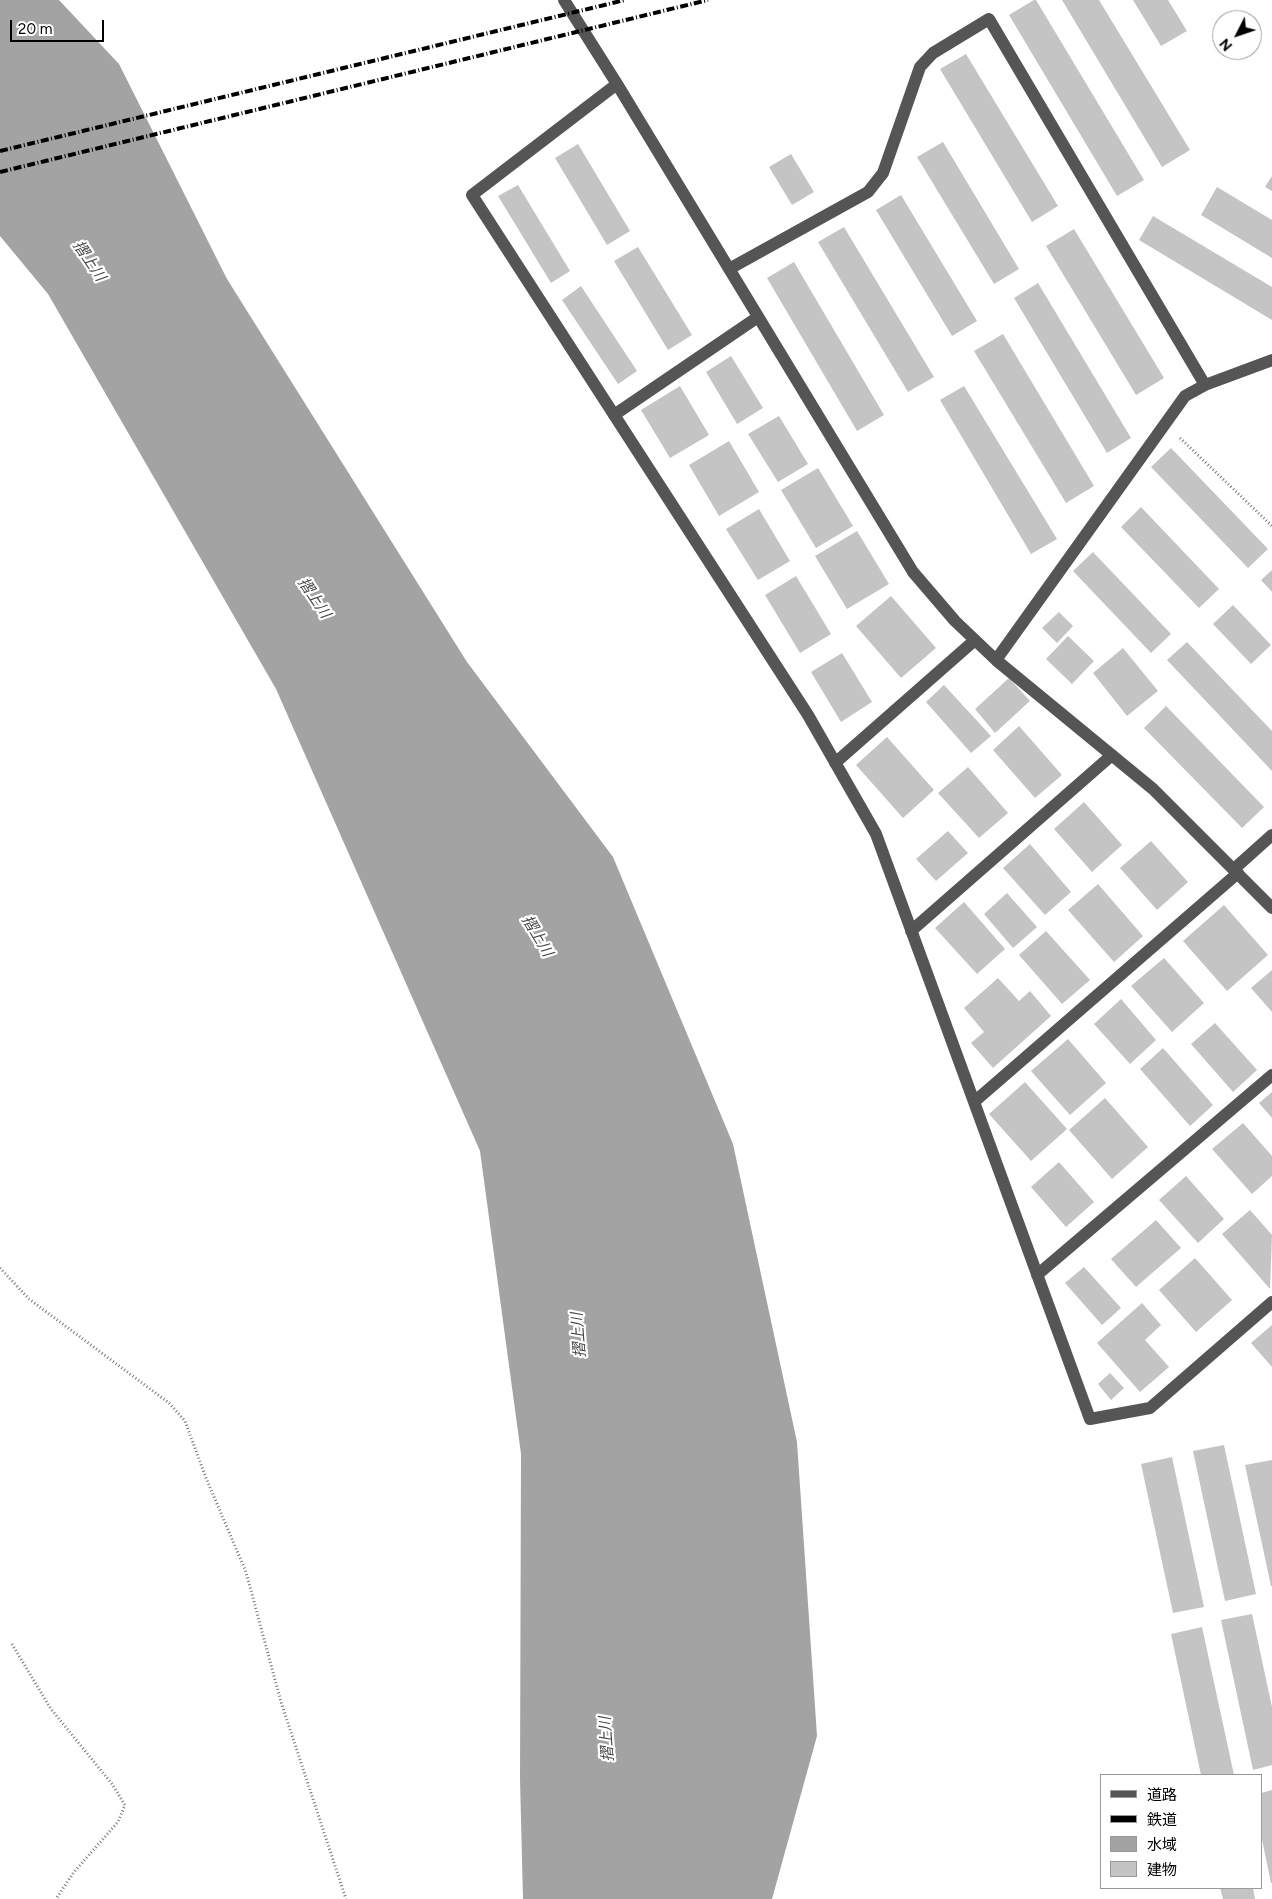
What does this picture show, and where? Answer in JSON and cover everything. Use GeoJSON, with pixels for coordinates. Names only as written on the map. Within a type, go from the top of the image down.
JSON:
{"type":"FeatureCollection","features":[{"type":"Feature","properties":{"kind":"street"},"geometry":{"type":"LineString","coordinates":[[564,0],[618,84],[913,572],[955,621],[996,660],[1153,789],[1272,908]]}},
{"type":"Feature","properties":{"kind":"street"},"geometry":{"type":"LineString","coordinates":[[729,269],[868,192],[883,173],[920,67],[933,53],[989,19],[1205,385]]}},
{"type":"Feature","properties":{"kind":"street"},"geometry":{"type":"LineString","coordinates":[[618,84],[472,195],[808,715],[876,834],[1090,1419],[1150,1408],[1272,1302]]}},
{"type":"Feature","properties":{"kind":"street"},"geometry":{"type":"LineString","coordinates":[[614,415],[758,317]]}},
{"type":"Feature","properties":{"kind":"street"},"geometry":{"type":"LineString","coordinates":[[996,660],[1185,396],[1205,385],[1272,360]]}},
{"type":"Feature","properties":{"kind":"street"},"geometry":{"type":"LineString","coordinates":[[835,763],[975,640]]}},
{"type":"Feature","properties":{"kind":"street"},"geometry":{"type":"LineString","coordinates":[[911,931],[1112,755]]}},
{"type":"Feature","properties":{"kind":"street"},"geometry":{"type":"LineString","coordinates":[[974,1102],[1236,871],[1272,835]]}},
{"type":"Feature","properties":{"kind":"street"},"geometry":{"type":"LineString","coordinates":[[1037,1275],[1272,1075]]}},
{"type":"Feature","properties":{"kind":"path"},"geometry":{"type":"LineString","coordinates":[[1165,424],[1272,526]]}},
{"type":"Feature","properties":{"kind":"path"},"geometry":{"type":"LineString","coordinates":[[0,1268],[29,1299],[169,1403],[185,1421],[206,1478],[246,1572],[281,1702],[346,1899]]}},
{"type":"Feature","properties":{"kind":"path"},"geometry":{"type":"LineString","coordinates":[[12,1644],[51,1708],[112,1784],[126,1805],[118,1822],[74,1872],[56,1899]]}},
{"type":"Feature","properties":{"kind":"water","name":"摺上川"},"geometry":{"type":"Polygon","coordinates":[[[0,0],[59,0],[119,64],[227,279],[467,662],[613,857],[733,1144],[797,1442],[817,1736],[772,1899],[523,1899],[520,1779],[521,1454],[480,1151],[276,689],[48,294],[0,236],[0,0]]]}},
{"type":"Feature","properties":{"kind":"building"},"geometry":{"type":"Polygon","coordinates":[[[1036,0],[1144,180],[1117,196],[1009,15],[1036,0]]]}},
{"type":"Feature","properties":{"kind":"building"},"geometry":{"type":"Polygon","coordinates":[[[1062,0],[1099,0],[1190,150],[1162,167],[1062,0]]]}},
{"type":"Feature","properties":{"kind":"building"},"geometry":{"type":"Polygon","coordinates":[[[1133,0],[1168,0],[1187,31],[1161,46],[1133,0]]]}},
{"type":"Feature","properties":{"kind":"building"},"geometry":{"type":"Polygon","coordinates":[[[966,54],[1058,206],[1032,222],[940,69],[966,54]]]}},
{"type":"Feature","properties":{"kind":"building"},"geometry":{"type":"Polygon","coordinates":[[[943,142],[1019,269],[994,284],[917,157],[943,142]]]}},
{"type":"Feature","properties":{"kind":"building"},"geometry":{"type":"Polygon","coordinates":[[[578,144],[630,231],[607,245],[555,158],[578,144]]]}},
{"type":"Feature","properties":{"kind":"building"},"geometry":{"type":"Polygon","coordinates":[[[791,154],[814,192],[792,205],[769,167],[791,154]]]}},
{"type":"Feature","properties":{"kind":"building"},"geometry":{"type":"Polygon","coordinates":[[[1272,176],[1272,191],[1265,187],[1272,176]]]}},
{"type":"Feature","properties":{"kind":"building"},"geometry":{"type":"Polygon","coordinates":[[[518,185],[570,271],[551,283],[498,196],[518,185]]]}},
{"type":"Feature","properties":{"kind":"building"},"geometry":{"type":"Polygon","coordinates":[[[1217,187],[1272,220],[1272,258],[1201,215],[1217,187]]]}},
{"type":"Feature","properties":{"kind":"building"},"geometry":{"type":"Polygon","coordinates":[[[901,195],[977,321],[952,336],[876,210],[901,195]]]}},
{"type":"Feature","properties":{"kind":"building"},"geometry":{"type":"Polygon","coordinates":[[[1153,216],[1272,287],[1272,320],[1139,240],[1153,216]]]}},
{"type":"Feature","properties":{"kind":"building"},"geometry":{"type":"Polygon","coordinates":[[[844,227],[934,377],[908,392],[818,242],[844,227]]]}},
{"type":"Feature","properties":{"kind":"building"},"geometry":{"type":"Polygon","coordinates":[[[1074,229],[1164,378],[1136,395],[1046,246],[1074,229]]]}},
{"type":"Feature","properties":{"kind":"building"},"geometry":{"type":"Polygon","coordinates":[[[638,247],[692,335],[668,350],[614,261],[638,247]]]}},
{"type":"Feature","properties":{"kind":"building"},"geometry":{"type":"Polygon","coordinates":[[[794,262],[884,415],[857,431],[767,278],[794,262]]]}},
{"type":"Feature","properties":{"kind":"building"},"geometry":{"type":"Polygon","coordinates":[[[1038,283],[1131,438],[1107,453],[1014,298],[1038,283]]]}},
{"type":"Feature","properties":{"kind":"building"},"geometry":{"type":"Polygon","coordinates":[[[581,286],[637,371],[618,384],[562,300],[581,286]]]}},
{"type":"Feature","properties":{"kind":"building"},"geometry":{"type":"Polygon","coordinates":[[[1003,334],[1094,486],[1066,503],[974,351],[1003,334]]]}},
{"type":"Feature","properties":{"kind":"building"},"geometry":{"type":"Polygon","coordinates":[[[731,356],[763,408],[737,424],[706,372],[731,356]]]}},
{"type":"Feature","properties":{"kind":"building"},"geometry":{"type":"Polygon","coordinates":[[[680,386],[709,435],[670,458],[641,410],[680,386]]]}},
{"type":"Feature","properties":{"kind":"building"},"geometry":{"type":"Polygon","coordinates":[[[964,386],[1057,539],[1031,554],[940,400],[964,386]]]}},
{"type":"Feature","properties":{"kind":"building"},"geometry":{"type":"Polygon","coordinates":[[[779,416],[808,464],[778,482],[748,434],[779,416]]]}},
{"type":"Feature","properties":{"kind":"building"},"geometry":{"type":"Polygon","coordinates":[[[729,441],[759,492],[719,516],[689,465],[729,441]]]}},
{"type":"Feature","properties":{"kind":"building"},"geometry":{"type":"Polygon","coordinates":[[[1171,448],[1268,549],[1248,568],[1151,467],[1171,448]]]}},
{"type":"Feature","properties":{"kind":"building"},"geometry":{"type":"Polygon","coordinates":[[[818,468],[853,526],[816,548],[781,490],[818,468]]]}},
{"type":"Feature","properties":{"kind":"building"},"geometry":{"type":"Polygon","coordinates":[[[1141,507],[1219,589],[1199,608],[1121,527],[1141,507]]]}},
{"type":"Feature","properties":{"kind":"building"},"geometry":{"type":"Polygon","coordinates":[[[759,509],[790,561],[758,580],[726,529],[759,509]]]}},
{"type":"Feature","properties":{"kind":"building"},"geometry":{"type":"Polygon","coordinates":[[[857,531],[889,584],[847,609],[815,556],[857,531]]]}},
{"type":"Feature","properties":{"kind":"building"},"geometry":{"type":"Polygon","coordinates":[[[1093,552],[1171,634],[1151,653],[1073,571],[1093,552]]]}},
{"type":"Feature","properties":{"kind":"building"},"geometry":{"type":"Polygon","coordinates":[[[1272,570],[1272,592],[1261,580],[1272,570]]]}},
{"type":"Feature","properties":{"kind":"building"},"geometry":{"type":"Polygon","coordinates":[[[796,576],[831,634],[800,653],[765,595],[796,576]]]}},
{"type":"Feature","properties":{"kind":"building"},"geometry":{"type":"Polygon","coordinates":[[[891,596],[936,648],[901,678],[856,626],[891,596]]]}},
{"type":"Feature","properties":{"kind":"building"},"geometry":{"type":"Polygon","coordinates":[[[1233,605],[1271,645],[1251,664],[1213,624],[1233,605]]]}},
{"type":"Feature","properties":{"kind":"building"},"geometry":{"type":"Polygon","coordinates":[[[1059,612],[1073,626],[1057,643],[1042,628],[1059,612]]]}},
{"type":"Feature","properties":{"kind":"building"},"geometry":{"type":"Polygon","coordinates":[[[1068,636],[1094,661],[1072,684],[1046,659],[1068,636]]]}},
{"type":"Feature","properties":{"kind":"building"},"geometry":{"type":"Polygon","coordinates":[[[1187,642],[1272,731],[1272,771],[1167,660],[1187,642]]]}},
{"type":"Feature","properties":{"kind":"building"},"geometry":{"type":"Polygon","coordinates":[[[1123,648],[1158,691],[1127,716],[1093,673],[1123,648]]]}},
{"type":"Feature","properties":{"kind":"building"},"geometry":{"type":"Polygon","coordinates":[[[842,653],[872,702],[841,722],[811,672],[842,653]]]}},
{"type":"Feature","properties":{"kind":"building"},"geometry":{"type":"Polygon","coordinates":[[[1009,678],[1030,701],[995,733],[975,709],[1009,678]]]}},
{"type":"Feature","properties":{"kind":"building"},"geometry":{"type":"Polygon","coordinates":[[[944,685],[991,736],[971,753],[926,702],[944,685]]]}},
{"type":"Feature","properties":{"kind":"building"},"geometry":{"type":"Polygon","coordinates":[[[1166,706],[1264,807],[1242,828],[1144,728],[1166,706]]]}},
{"type":"Feature","properties":{"kind":"building"},"geometry":{"type":"Polygon","coordinates":[[[1019,726],[1062,775],[1035,798],[993,750],[1019,726]]]}},
{"type":"Feature","properties":{"kind":"building"},"geometry":{"type":"Polygon","coordinates":[[[887,737],[934,790],[903,818],[856,765],[887,737]]]}},
{"type":"Feature","properties":{"kind":"building"},"geometry":{"type":"Polygon","coordinates":[[[968,767],[1008,813],[979,838],[938,793],[968,767]]]}},
{"type":"Feature","properties":{"kind":"building"},"geometry":{"type":"Polygon","coordinates":[[[1084,802],[1122,845],[1092,872],[1054,829],[1084,802]]]}},
{"type":"Feature","properties":{"kind":"building"},"geometry":{"type":"Polygon","coordinates":[[[948,831],[968,853],[936,881],[916,859],[948,831]]]}},
{"type":"Feature","properties":{"kind":"building"},"geometry":{"type":"Polygon","coordinates":[[[1151,841],[1188,882],[1157,910],[1120,868],[1151,841]]]}},
{"type":"Feature","properties":{"kind":"building"},"geometry":{"type":"Polygon","coordinates":[[[1030,844],[1071,892],[1045,915],[1003,868],[1030,844]]]}},
{"type":"Feature","properties":{"kind":"building"},"geometry":{"type":"Polygon","coordinates":[[[1098,884],[1143,936],[1114,962],[1068,910],[1098,884]]]}},
{"type":"Feature","properties":{"kind":"building"},"geometry":{"type":"Polygon","coordinates":[[[1007,893],[1037,927],[1013,948],[984,914],[1007,893]]]}},
{"type":"Feature","properties":{"kind":"building"},"geometry":{"type":"Polygon","coordinates":[[[964,902],[1005,949],[977,974],[935,928],[964,902]]]}},
{"type":"Feature","properties":{"kind":"building"},"geometry":{"type":"Polygon","coordinates":[[[1224,905],[1268,955],[1227,991],[1183,941],[1224,905]]]}},
{"type":"Feature","properties":{"kind":"building"},"geometry":{"type":"Polygon","coordinates":[[[1046,931],[1090,980],[1062,1004],[1019,955],[1046,931]]]}},
{"type":"Feature","properties":{"kind":"building"},"geometry":{"type":"Polygon","coordinates":[[[1164,958],[1204,1003],[1172,1032],[1131,986],[1164,958]]]}},
{"type":"Feature","properties":{"kind":"building"},"geometry":{"type":"Polygon","coordinates":[[[1272,970],[1272,1012],[1251,988],[1272,970]]]}},
{"type":"Feature","properties":{"kind":"building"},"geometry":{"type":"Polygon","coordinates":[[[998,978],[1019,1001],[1030,991],[1051,1016],[993,1068],[971,1043],[984,1032],[964,1008],[998,978]]]}},
{"type":"Feature","properties":{"kind":"building"},"geometry":{"type":"Polygon","coordinates":[[[1121,999],[1156,1040],[1130,1064],[1094,1024],[1121,999]]]}},
{"type":"Feature","properties":{"kind":"building"},"geometry":{"type":"Polygon","coordinates":[[[1215,1023],[1257,1070],[1233,1092],[1191,1044],[1215,1023]]]}},
{"type":"Feature","properties":{"kind":"building"},"geometry":{"type":"Polygon","coordinates":[[[1068,1039],[1106,1083],[1070,1115],[1031,1071],[1068,1039]]]}},
{"type":"Feature","properties":{"kind":"building"},"geometry":{"type":"Polygon","coordinates":[[[1163,1048],[1213,1105],[1190,1126],[1140,1069],[1163,1048]]]}},
{"type":"Feature","properties":{"kind":"building"},"geometry":{"type":"Polygon","coordinates":[[[1025,1082],[1067,1129],[1031,1161],[989,1114],[1025,1082]]]}},
{"type":"Feature","properties":{"kind":"building"},"geometry":{"type":"Polygon","coordinates":[[[1272,1092],[1272,1118],[1259,1103],[1272,1092]]]}},
{"type":"Feature","properties":{"kind":"building"},"geometry":{"type":"Polygon","coordinates":[[[1105,1098],[1148,1147],[1112,1179],[1069,1130],[1105,1098]]]}},
{"type":"Feature","properties":{"kind":"building"},"geometry":{"type":"Polygon","coordinates":[[[1243,1123],[1272,1156],[1272,1176],[1252,1194],[1212,1149],[1243,1123]]]}},
{"type":"Feature","properties":{"kind":"building"},"geometry":{"type":"Polygon","coordinates":[[[1059,1162],[1094,1202],[1066,1227],[1031,1187],[1059,1162]]]}},
{"type":"Feature","properties":{"kind":"building"},"geometry":{"type":"Polygon","coordinates":[[[1186,1176],[1224,1219],[1198,1243],[1159,1200],[1186,1176]]]}},
{"type":"Feature","properties":{"kind":"building"},"geometry":{"type":"Polygon","coordinates":[[[1250,1210],[1272,1235],[1270,1289],[1222,1234],[1250,1210]]]}},
{"type":"Feature","properties":{"kind":"building"},"geometry":{"type":"Polygon","coordinates":[[[1156,1220],[1181,1248],[1136,1287],[1111,1259],[1156,1220]]]}},
{"type":"Feature","properties":{"kind":"building"},"geometry":{"type":"Polygon","coordinates":[[[1195,1258],[1232,1300],[1196,1332],[1159,1290],[1195,1258]]]}},
{"type":"Feature","properties":{"kind":"building"},"geometry":{"type":"Polygon","coordinates":[[[1084,1267],[1121,1308],[1102,1325],[1065,1283],[1084,1267]]]}},
{"type":"Feature","properties":{"kind":"building"},"geometry":{"type":"Polygon","coordinates":[[[1142,1303],[1161,1325],[1145,1340],[1169,1367],[1140,1392],[1097,1343],[1142,1303]]]}},
{"type":"Feature","properties":{"kind":"building"},"geometry":{"type":"Polygon","coordinates":[[[1272,1325],[1272,1367],[1251,1343],[1272,1325]]]}},
{"type":"Feature","properties":{"kind":"building"},"geometry":{"type":"Polygon","coordinates":[[[1110,1373],[1124,1388],[1111,1400],[1098,1384],[1110,1373]]]}},
{"type":"Feature","properties":{"kind":"building"},"geometry":{"type":"Polygon","coordinates":[[[1224,1445],[1256,1594],[1225,1601],[1193,1451],[1224,1445]]]}},
{"type":"Feature","properties":{"kind":"building"},"geometry":{"type":"Polygon","coordinates":[[[1172,1457],[1204,1607],[1173,1613],[1141,1464],[1172,1457]]]}},
{"type":"Feature","properties":{"kind":"building"},"geometry":{"type":"Polygon","coordinates":[[[1272,1460],[1272,1586],[1271,1586],[1245,1465],[1272,1460]]]}},
{"type":"Feature","properties":{"kind":"building"},"geometry":{"type":"Polygon","coordinates":[[[1252,1614],[1272,1707],[1272,1765],[1253,1770],[1221,1620],[1252,1614]]]}},
{"type":"Feature","properties":{"kind":"building"},"geometry":{"type":"Polygon","coordinates":[[[1202,1627],[1234,1774],[1201,1774],[1171,1634],[1202,1627]]]}},
{"type":"Feature","properties":{"kind":"building"},"geometry":{"type":"Polygon","coordinates":[[[1272,1790],[1272,1883],[1262,1840],[1262,1793],[1272,1790]]]}},
{"type":"Feature","properties":{"kind":"building"},"geometry":{"type":"Polygon","coordinates":[[[1220,1889],[1253,1889],[1255,1899],[1223,1899],[1220,1889]]]}},
{"type":"Feature","properties":{"kind":"railway"},"geometry":{"type":"LineString","coordinates":[[0,151],[625,0]]}},
{"type":"Feature","properties":{"kind":"railway"},"geometry":{"type":"LineString","coordinates":[[0,172],[708,0]]}}]}
